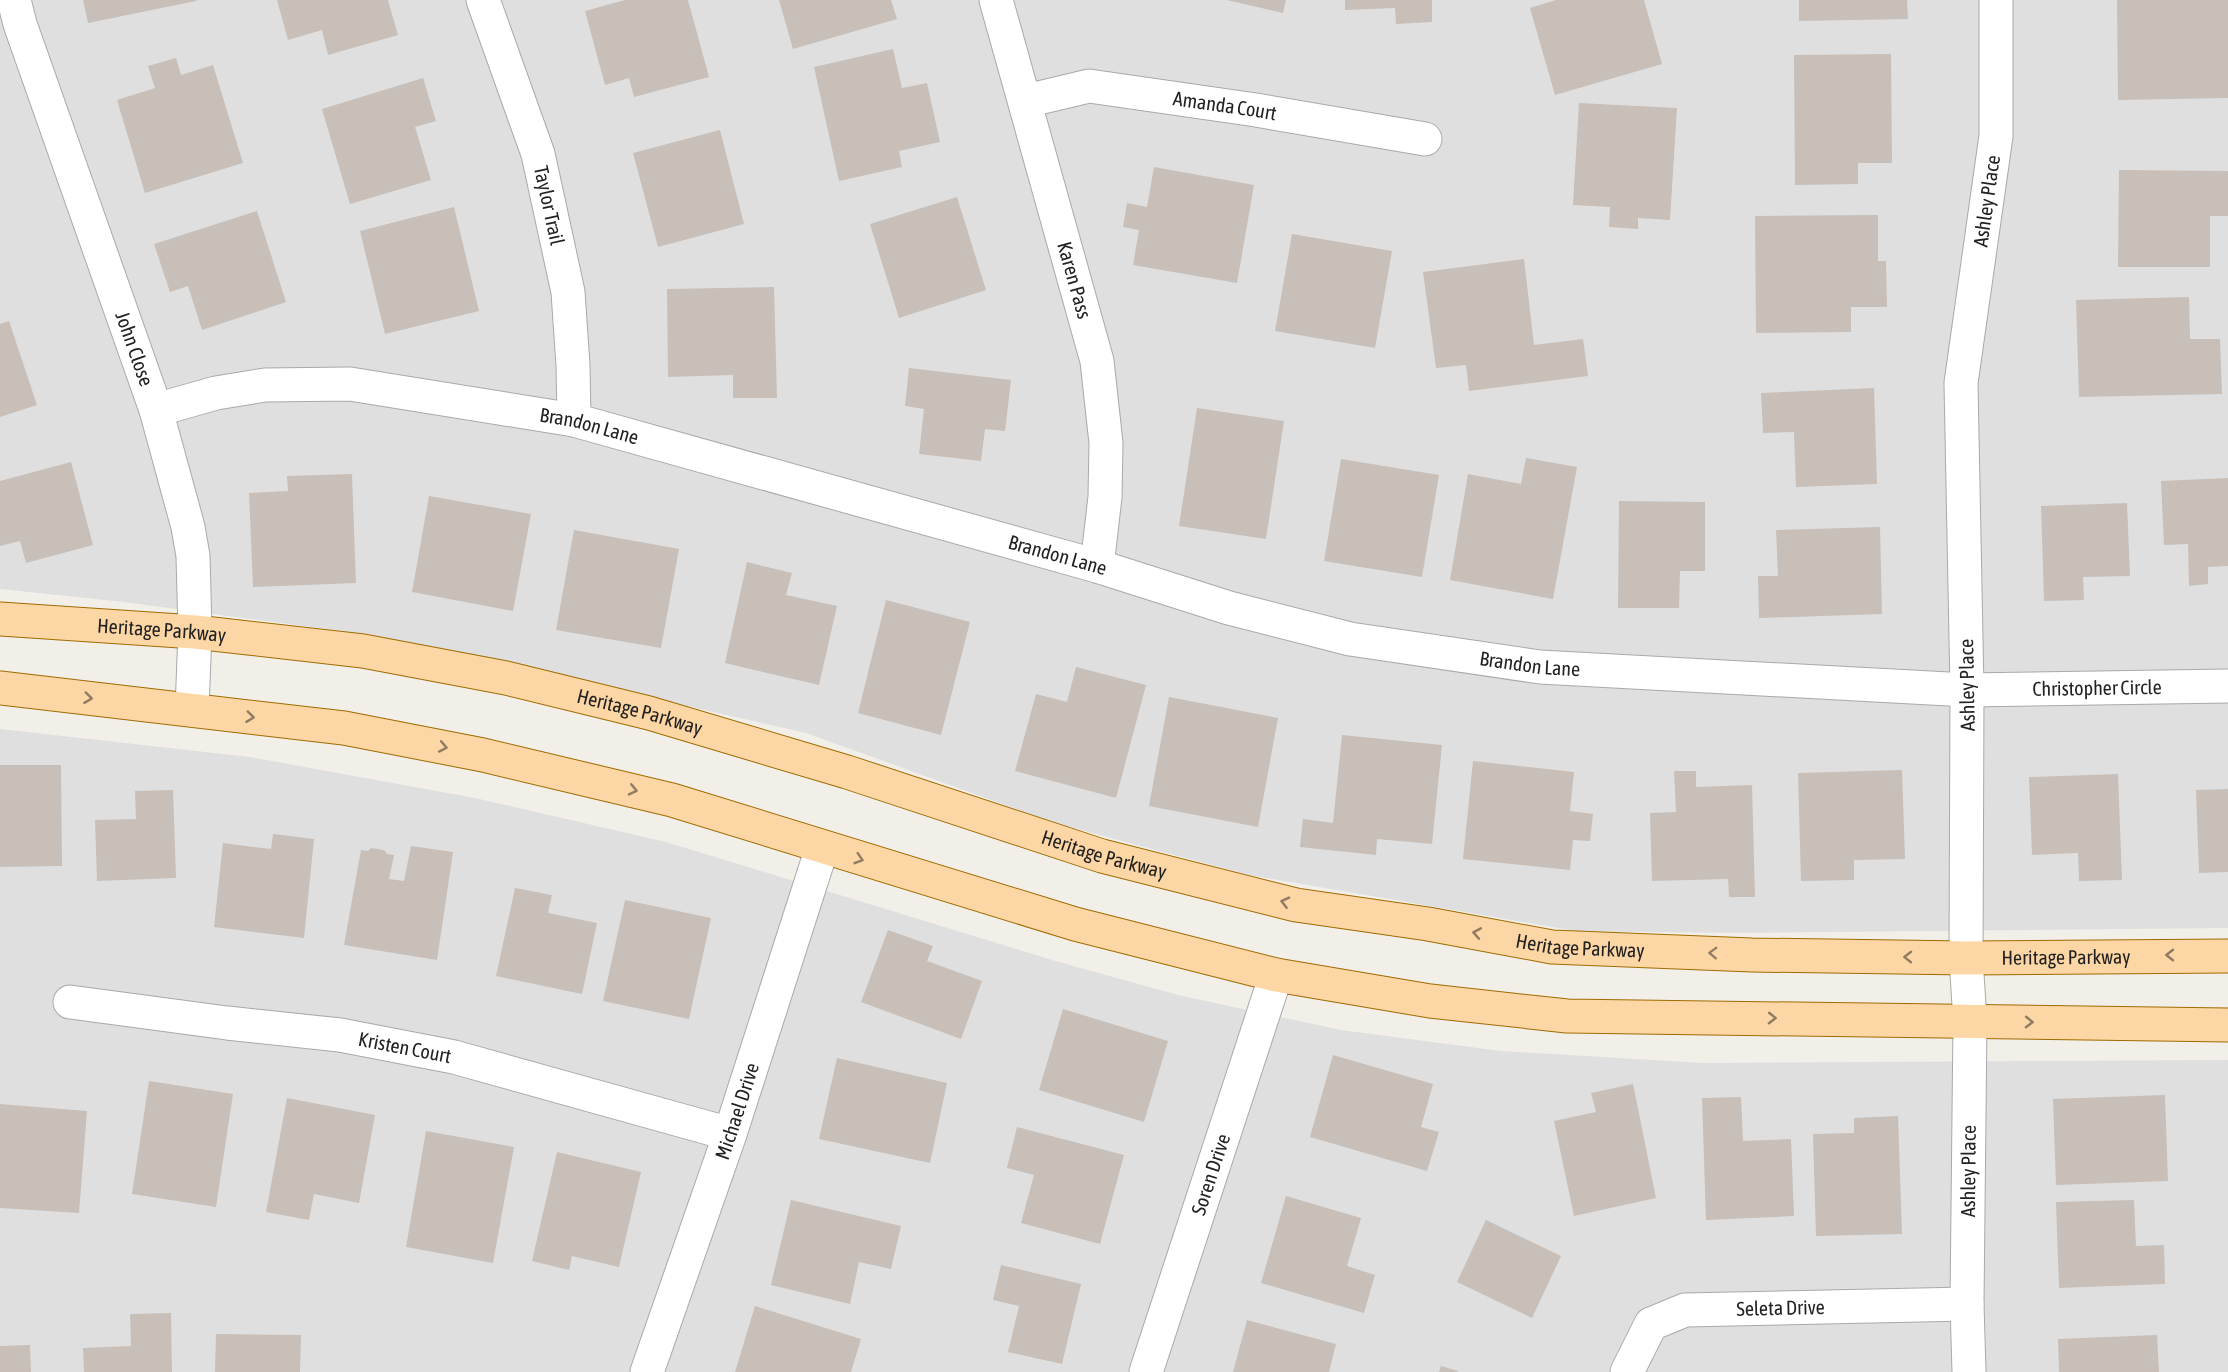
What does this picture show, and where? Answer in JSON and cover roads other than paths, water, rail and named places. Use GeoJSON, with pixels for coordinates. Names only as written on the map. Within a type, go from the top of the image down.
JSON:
{"type":"FeatureCollection","features":[{"type":"Feature","properties":{"kind":"main road","name":"Heritage Parkway"},"geometry":{"type":"LineString","coordinates":[[0,619],[195,632],[374,653],[506,678],[649,713],[847,772],[1102,856],[1296,905],[1428,924],[1552,947],[1752,955],[1966,958],[2228,956]]}},
{"type":"Feature","properties":{"kind":"main road"},"geometry":{"type":"LineString","coordinates":[[0,688],[344,728],[483,755],[672,800],[1075,924],[1276,975],[1430,1000],[1567,1016],[2228,1025]]}},
{"type":"Feature","properties":{"kind":"street","name":"John Close"},"geometry":{"type":"LineString","coordinates":[[14,0],[20,24],[156,411],[189,527],[193,556],[195,632],[192,710]]}},
{"type":"Feature","properties":{"kind":"street","name":"Taylor Trail"},"geometry":{"type":"LineString","coordinates":[[483,0],[538,154],[568,292],[574,420]]}},
{"type":"Feature","properties":{"kind":"street","name":"Karen Pass"},"geometry":{"type":"LineString","coordinates":[[996,0],[1097,361],[1106,443],[1105,497],[1097,566]]}},
{"type":"Feature","properties":{"kind":"street","name":"Ashley Place"},"geometry":{"type":"LineString","coordinates":[[1969,1372],[1967,1304],[1970,1021],[1966,958],[1967,690],[1961,383],[1996,136],[1996,0]]}},
{"type":"Feature","properties":{"kind":"street","name":"Amanda Court"},"geometry":{"type":"LineString","coordinates":[[1026,101],[1089,86],[1256,110],[1425,140]]}},
{"type":"Feature","properties":{"kind":"street","name":"Brandon Lane"},"geometry":{"type":"LineString","coordinates":[[156,411],[216,393],[265,385],[350,384],[574,420],[1097,566],[1229,608],[1350,639],[1540,667],[1967,690]]}},
{"type":"Feature","properties":{"kind":"street","name":"Christopher Circle"},"geometry":{"type":"LineString","coordinates":[[1967,690],[2228,686]]}},
{"type":"Feature","properties":{"kind":"street","name":"Michael Drive"},"geometry":{"type":"LineString","coordinates":[[646,1372],[730,1134],[822,848]]}},
{"type":"Feature","properties":{"kind":"street","name":"Soren Drive"},"geometry":{"type":"LineString","coordinates":[[1146,1372],[1276,975]]}},
{"type":"Feature","properties":{"kind":"street","name":"Kristen Court"},"geometry":{"type":"LineString","coordinates":[[70,1002],[226,1023],[340,1035],[454,1057],[730,1134]]}},
{"type":"Feature","properties":{"kind":"street","name":"Seleta Drive"},"geometry":{"type":"LineString","coordinates":[[1627,1372],[1651,1324],[1685,1310],[1967,1304]]}}]}
